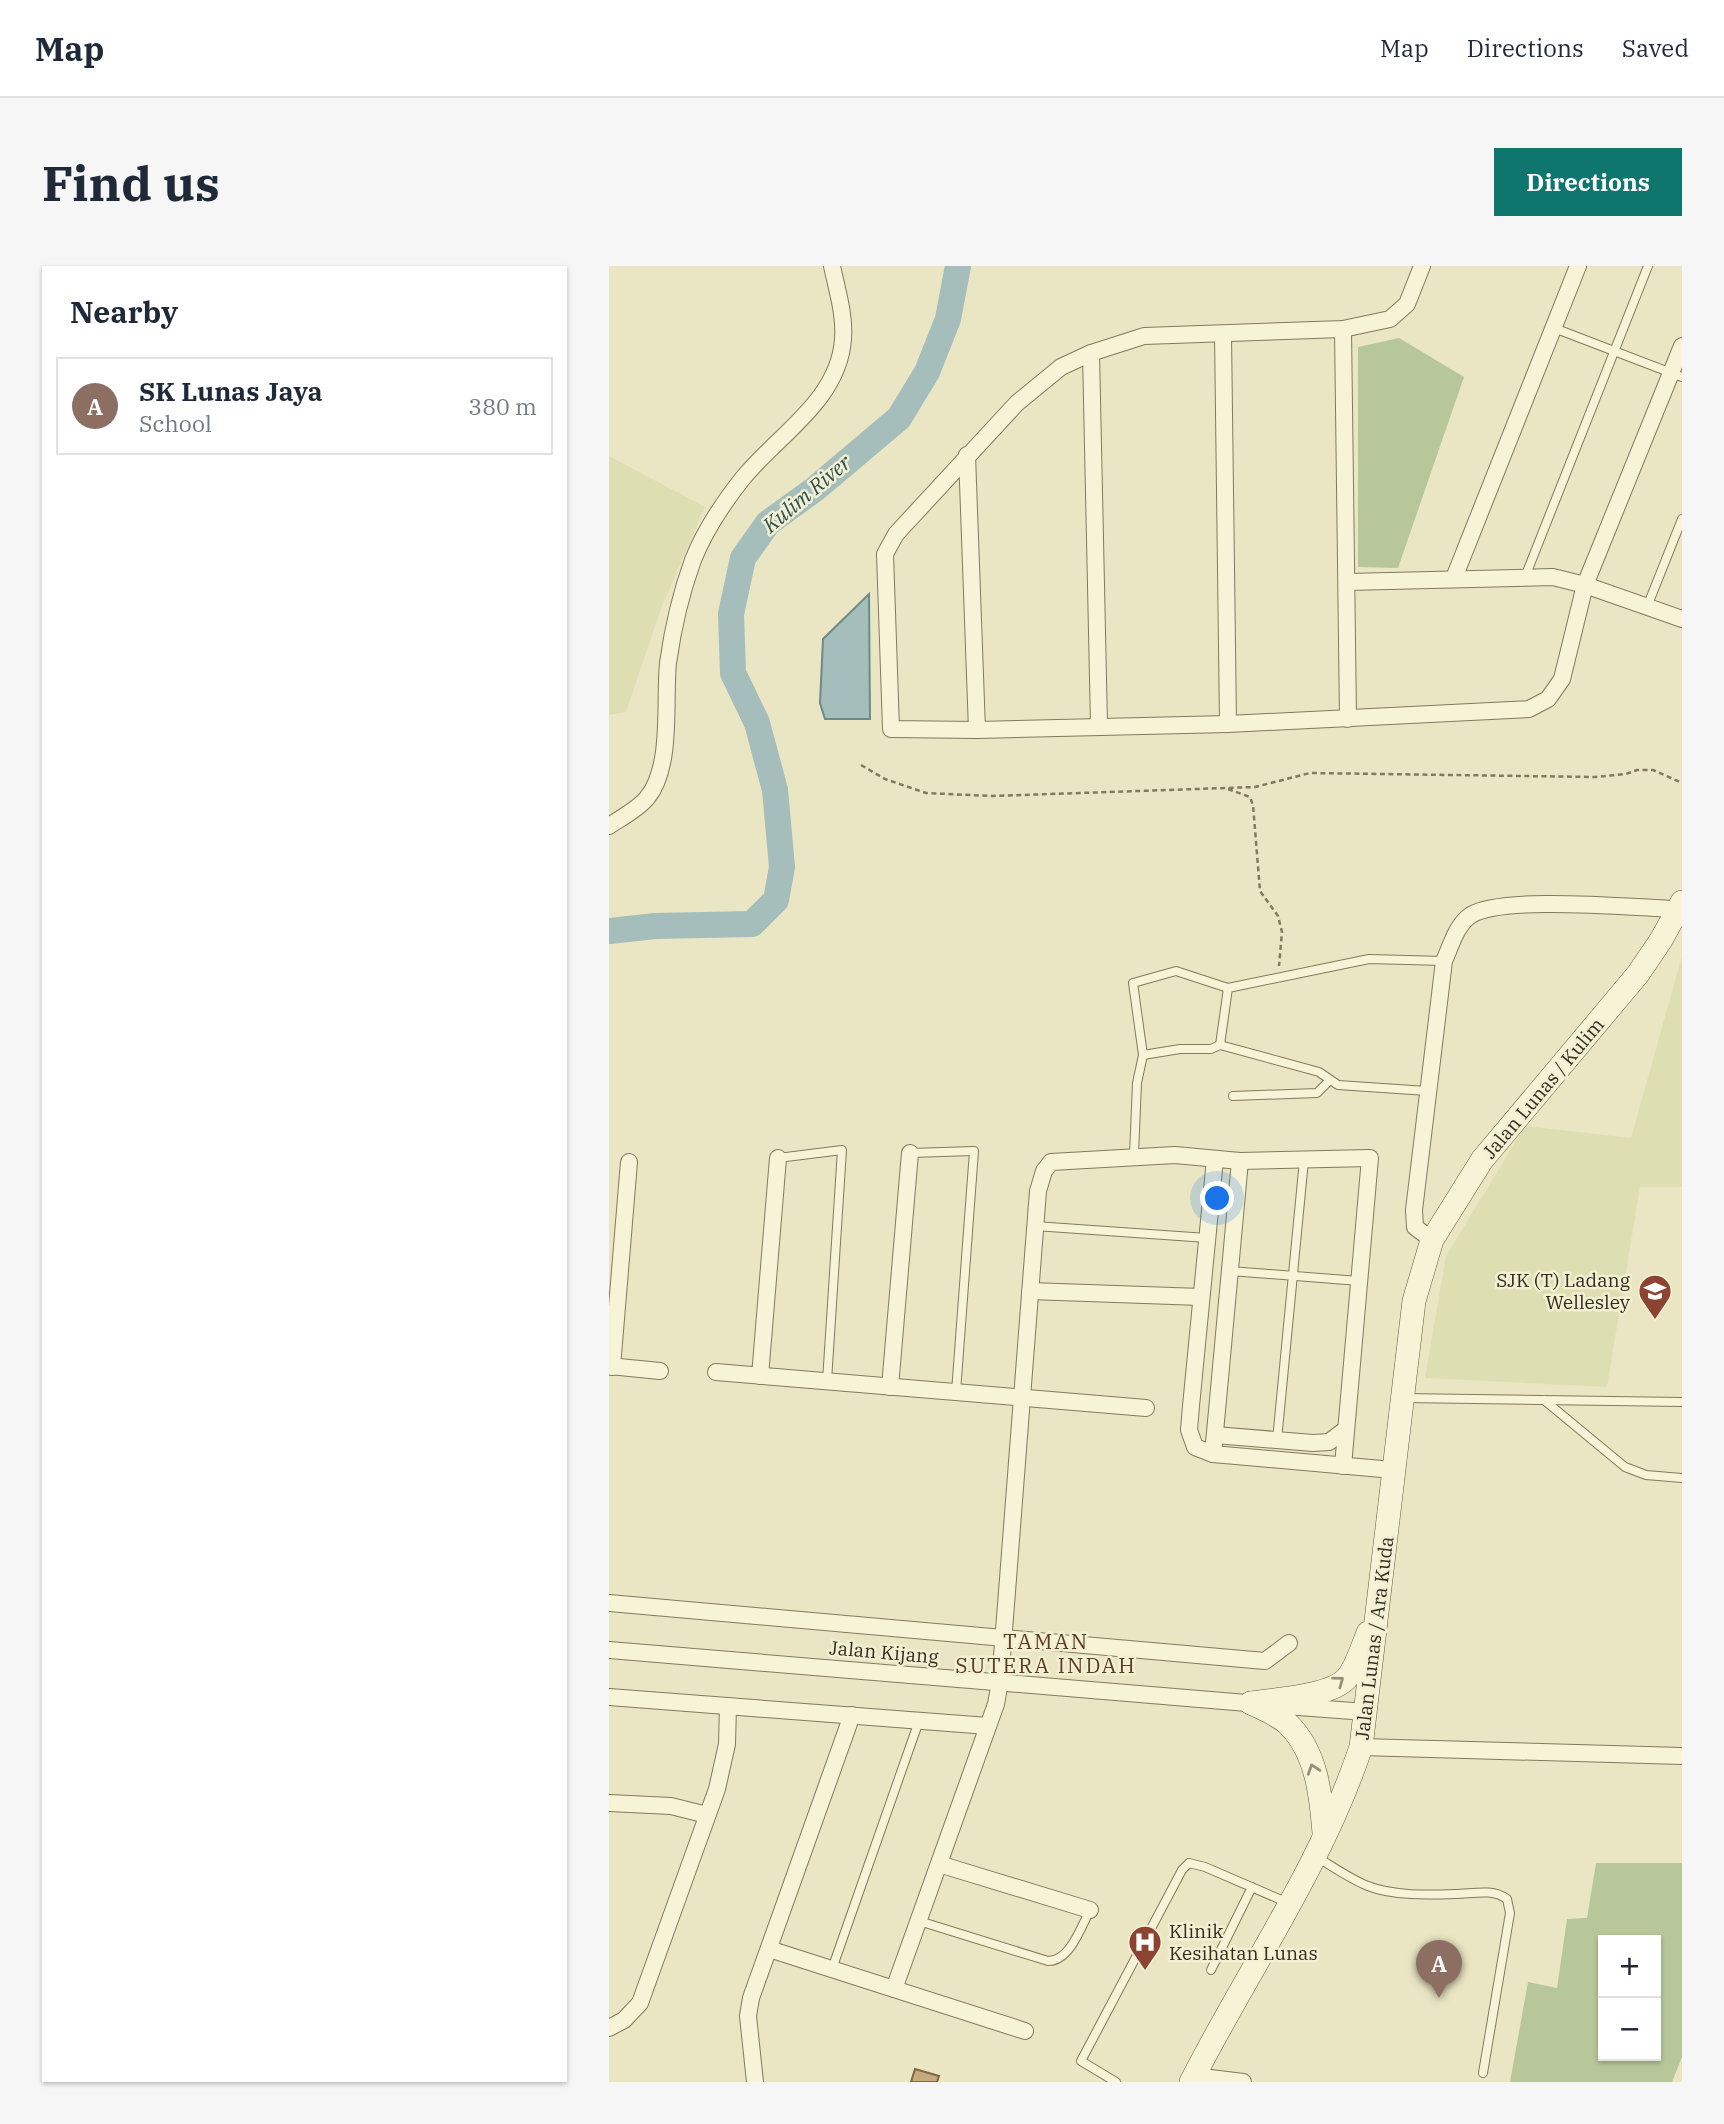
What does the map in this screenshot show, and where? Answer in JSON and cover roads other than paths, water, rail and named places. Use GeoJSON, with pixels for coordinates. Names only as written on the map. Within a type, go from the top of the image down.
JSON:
{"type":"FeatureCollection","features":[{"type":"Feature","properties":{"kind":"main road","name":"Jalan Lunas / Kulim"},"geometry":{"type":"LineString","coordinates":[[1432,1240],[1482,1160],[1638,974],[1680,906]]}},
{"type":"Feature","properties":{"kind":"main road","name":"Jalan Lunas / Ara Kuda"},"geometry":{"type":"LineString","coordinates":[[1192,2079],[1320,1846],[1345,1794],[1360,1747],[1414,1301],[1432,1240]]}},
{"type":"Feature","properties":{"kind":"main road"},"geometry":{"type":"LineString","coordinates":[[1251,1703],[1306,1695],[1331,1688],[1346,1679],[1378,1607]]}},
{"type":"Feature","properties":{"kind":"main road"},"geometry":{"type":"LineString","coordinates":[[1251,1703],[1288,1724],[1305,1747],[1315,1771],[1322,1800],[1320,1846]]}},
{"type":"Feature","properties":{"kind":"street"},"geometry":{"type":"LineString","coordinates":[[609,826],[647,797],[659,775],[674,626],[681,594],[695,556],[714,518],[744,478],[826,391],[838,364],[843,340],[842,318],[832,266]]}},
{"type":"Feature","properties":{"kind":"street"},"geometry":{"type":"LineString","coordinates":[[1422,266],[1407,303],[1390,319],[1343,329],[1144,336],[1091,353],[1061,367],[1017,403],[896,534],[885,554],[891,729],[977,730],[1227,724],[1529,709],[1548,699],[1562,679],[1585,585],[1677,375],[1682,346]]}},
{"type":"Feature","properties":{"kind":"street"},"geometry":{"type":"LineString","coordinates":[[1454,578],[1578,266]]}},
{"type":"Feature","properties":{"kind":"street"},"geometry":{"type":"LineString","coordinates":[[1343,329],[1348,719]]}},
{"type":"Feature","properties":{"kind":"street"},"geometry":{"type":"LineString","coordinates":[[1223,334],[1227,724]]}},
{"type":"Feature","properties":{"kind":"street"},"geometry":{"type":"LineString","coordinates":[[1091,353],[1099,726]]}},
{"type":"Feature","properties":{"kind":"street"},"geometry":{"type":"LineString","coordinates":[[967,455],[977,730]]}},
{"type":"Feature","properties":{"kind":"street"},"geometry":{"type":"LineString","coordinates":[[1346,582],[1553,577],[1585,585],[1682,619]]}},
{"type":"Feature","properties":{"kind":"street"},"geometry":{"type":"LineString","coordinates":[[1432,1240],[1415,1227],[1414,1210],[1444,961],[1459,927],[1469,916],[1489,907],[1522,904],[1680,906]]}},
{"type":"Feature","properties":{"kind":"street"},"geometry":{"type":"LineString","coordinates":[[890,1387],[910,1153]]}},
{"type":"Feature","properties":{"kind":"street"},"geometry":{"type":"LineString","coordinates":[[894,1989],[988,1726],[1000,1682],[1038,1191],[1044,1171],[1051,1162],[1175,1155],[1240,1161],[1370,1158],[1343,1466]]}},
{"type":"Feature","properties":{"kind":"street"},"geometry":{"type":"LineString","coordinates":[[760,1376],[778,1158]]}},
{"type":"Feature","properties":{"kind":"street"},"geometry":{"type":"LineString","coordinates":[[1215,1159],[1189,1430],[1195,1447],[1213,1454],[1393,1471]]}},
{"type":"Feature","properties":{"kind":"street"},"geometry":{"type":"LineString","coordinates":[[629,1161],[611,1367],[660,1371]]}},
{"type":"Feature","properties":{"kind":"street"},"geometry":{"type":"LineString","coordinates":[[1213,1454],[1240,1161]]}},
{"type":"Feature","properties":{"kind":"street"},"geometry":{"type":"LineString","coordinates":[[1030,1292],[1201,1297]]}},
{"type":"Feature","properties":{"kind":"street"},"geometry":{"type":"LineString","coordinates":[[716,1372],[1146,1408]]}},
{"type":"Feature","properties":{"kind":"street"},"geometry":{"type":"LineString","coordinates":[[1215,1435],[1313,1443],[1328,1442],[1346,1429]]}},
{"type":"Feature","properties":{"kind":"street"},"geometry":{"type":"LineString","coordinates":[[609,1603],[1265,1661],[1289,1643]]}},
{"type":"Feature","properties":{"kind":"street","name":"Jalan Kijang"},"geometry":{"type":"LineString","coordinates":[[609,1650],[1366,1712]]}},
{"type":"Feature","properties":{"kind":"street"},"geometry":{"type":"LineString","coordinates":[[609,1697],[988,1726]]}},
{"type":"Feature","properties":{"kind":"street"},"geometry":{"type":"LineString","coordinates":[[609,2028],[624,2020],[640,2003],[717,1789],[727,1744],[729,1706]]}},
{"type":"Feature","properties":{"kind":"street"},"geometry":{"type":"LineString","coordinates":[[755,2082],[748,2016],[751,1998],[852,1715]]}},
{"type":"Feature","properties":{"kind":"street"},"geometry":{"type":"LineString","coordinates":[[1360,1747],[1682,1756]]}},
{"type":"Feature","properties":{"kind":"street"},"geometry":{"type":"LineString","coordinates":[[609,1803],[671,1807],[707,1815]]}},
{"type":"Feature","properties":{"kind":"street"},"geometry":{"type":"LineString","coordinates":[[939,1864],[1090,1910]]}},
{"type":"Feature","properties":{"kind":"street"},"geometry":{"type":"LineString","coordinates":[[769,1949],[1025,2031]]}},
{"type":"Feature","properties":{"kind":"street"},"geometry":{"type":"LineString","coordinates":[[1192,2079],[1243,2082]]}},
{"type":"Feature","properties":{"kind":"lane"},"geometry":{"type":"LineString","coordinates":[[1525,578],[1648,266]]}},
{"type":"Feature","properties":{"kind":"lane"},"geometry":{"type":"LineString","coordinates":[[1554,328],[1677,375]]}},
{"type":"Feature","properties":{"kind":"lane"},"geometry":{"type":"LineString","coordinates":[[1647,607],[1682,519]]}},
{"type":"Feature","properties":{"kind":"lane"},"geometry":{"type":"LineString","coordinates":[[1134,1156],[1137,1083],[1143,1055],[1133,983],[1176,971],[1228,988],[1369,960],[1444,961]]}},
{"type":"Feature","properties":{"kind":"lane"},"geometry":{"type":"LineString","coordinates":[[1220,1045],[1228,988]]}},
{"type":"Feature","properties":{"kind":"lane"},"geometry":{"type":"LineString","coordinates":[[1143,1055],[1180,1049],[1210,1049],[1220,1045],[1319,1072],[1338,1084],[1427,1091]]}},
{"type":"Feature","properties":{"kind":"lane"},"geometry":{"type":"LineString","coordinates":[[1233,1096],[1317,1093],[1330,1080]]}},
{"type":"Feature","properties":{"kind":"lane"},"geometry":{"type":"LineString","coordinates":[[778,1158],[842,1150],[827,1381]]}},
{"type":"Feature","properties":{"kind":"lane"},"geometry":{"type":"LineString","coordinates":[[910,1153],[974,1151],[956,1392]]}},
{"type":"Feature","properties":{"kind":"lane"},"geometry":{"type":"LineString","coordinates":[[1277,1440],[1304,1160]]}},
{"type":"Feature","properties":{"kind":"lane"},"geometry":{"type":"LineString","coordinates":[[1035,1226],[1207,1238]]}},
{"type":"Feature","properties":{"kind":"lane"},"geometry":{"type":"LineString","coordinates":[[1230,1271],[1359,1281]]}},
{"type":"Feature","properties":{"kind":"lane"},"geometry":{"type":"LineString","coordinates":[[1401,1398],[1682,1402]]}},
{"type":"Feature","properties":{"kind":"lane"},"geometry":{"type":"LineString","coordinates":[[1544,1400],[1625,1467],[1646,1475],[1682,1478]]}},
{"type":"Feature","properties":{"kind":"lane"},"geometry":{"type":"LineString","coordinates":[[832,1969],[919,1721]]}},
{"type":"Feature","properties":{"kind":"lane"},"geometry":{"type":"LineString","coordinates":[[1320,1846],[1368,1886],[1403,1893],[1489,1892],[1501,1894],[1507,1899],[1510,1913],[1483,2073]]}},
{"type":"Feature","properties":{"kind":"lane"},"geometry":{"type":"LineString","coordinates":[[1116,2082],[1081,2061],[1182,1870],[1189,1863],[1205,1867],[1290,1904]]}},
{"type":"Feature","properties":{"kind":"lane"},"geometry":{"type":"LineString","coordinates":[[1211,1970],[1252,1887]]}},
{"type":"Feature","properties":{"kind":"lane"},"geometry":{"type":"LineString","coordinates":[[919,1921],[1055,1961],[1066,1954],[1090,1910]]}},
{"type":"Feature","properties":{"kind":"water"},"geometry":{"type":"Polygon","coordinates":[[[869,594],[870,719],[825,719],[820,703],[823,639],[869,594]]]}},
{"type":"Feature","properties":{"kind":"waterway","name":"Kulim River"},"geometry":{"type":"LineString","coordinates":[[609,931],[655,926],[752,924],[776,900],[782,867],[775,790],[757,723],[733,673],[731,614],[743,558],[768,523],[815,489],[899,418],[927,372],[948,319],[958,266]]}},
{"type":"Feature","properties":{"kind":"place","name":"SJK (T) Ladang Wellesley"},"geometry":{"type":"Point","coordinates":[1655,1321]}},
{"type":"Feature","properties":{"kind":"place","name":"Klinik Kesihatan Lunas"},"geometry":{"type":"Point","coordinates":[1145,1972]}},
{"type":"Feature","properties":{"kind":"place","name":"SK Lunas Jaya"},"geometry":{"type":"Point","coordinates":[1439,1998]}},
{"type":"Feature","properties":{"kind":"district","name":"TAMAN SUTERA INDAH"},"geometry":{"type":"Point","coordinates":[1046,1654]}}]}
